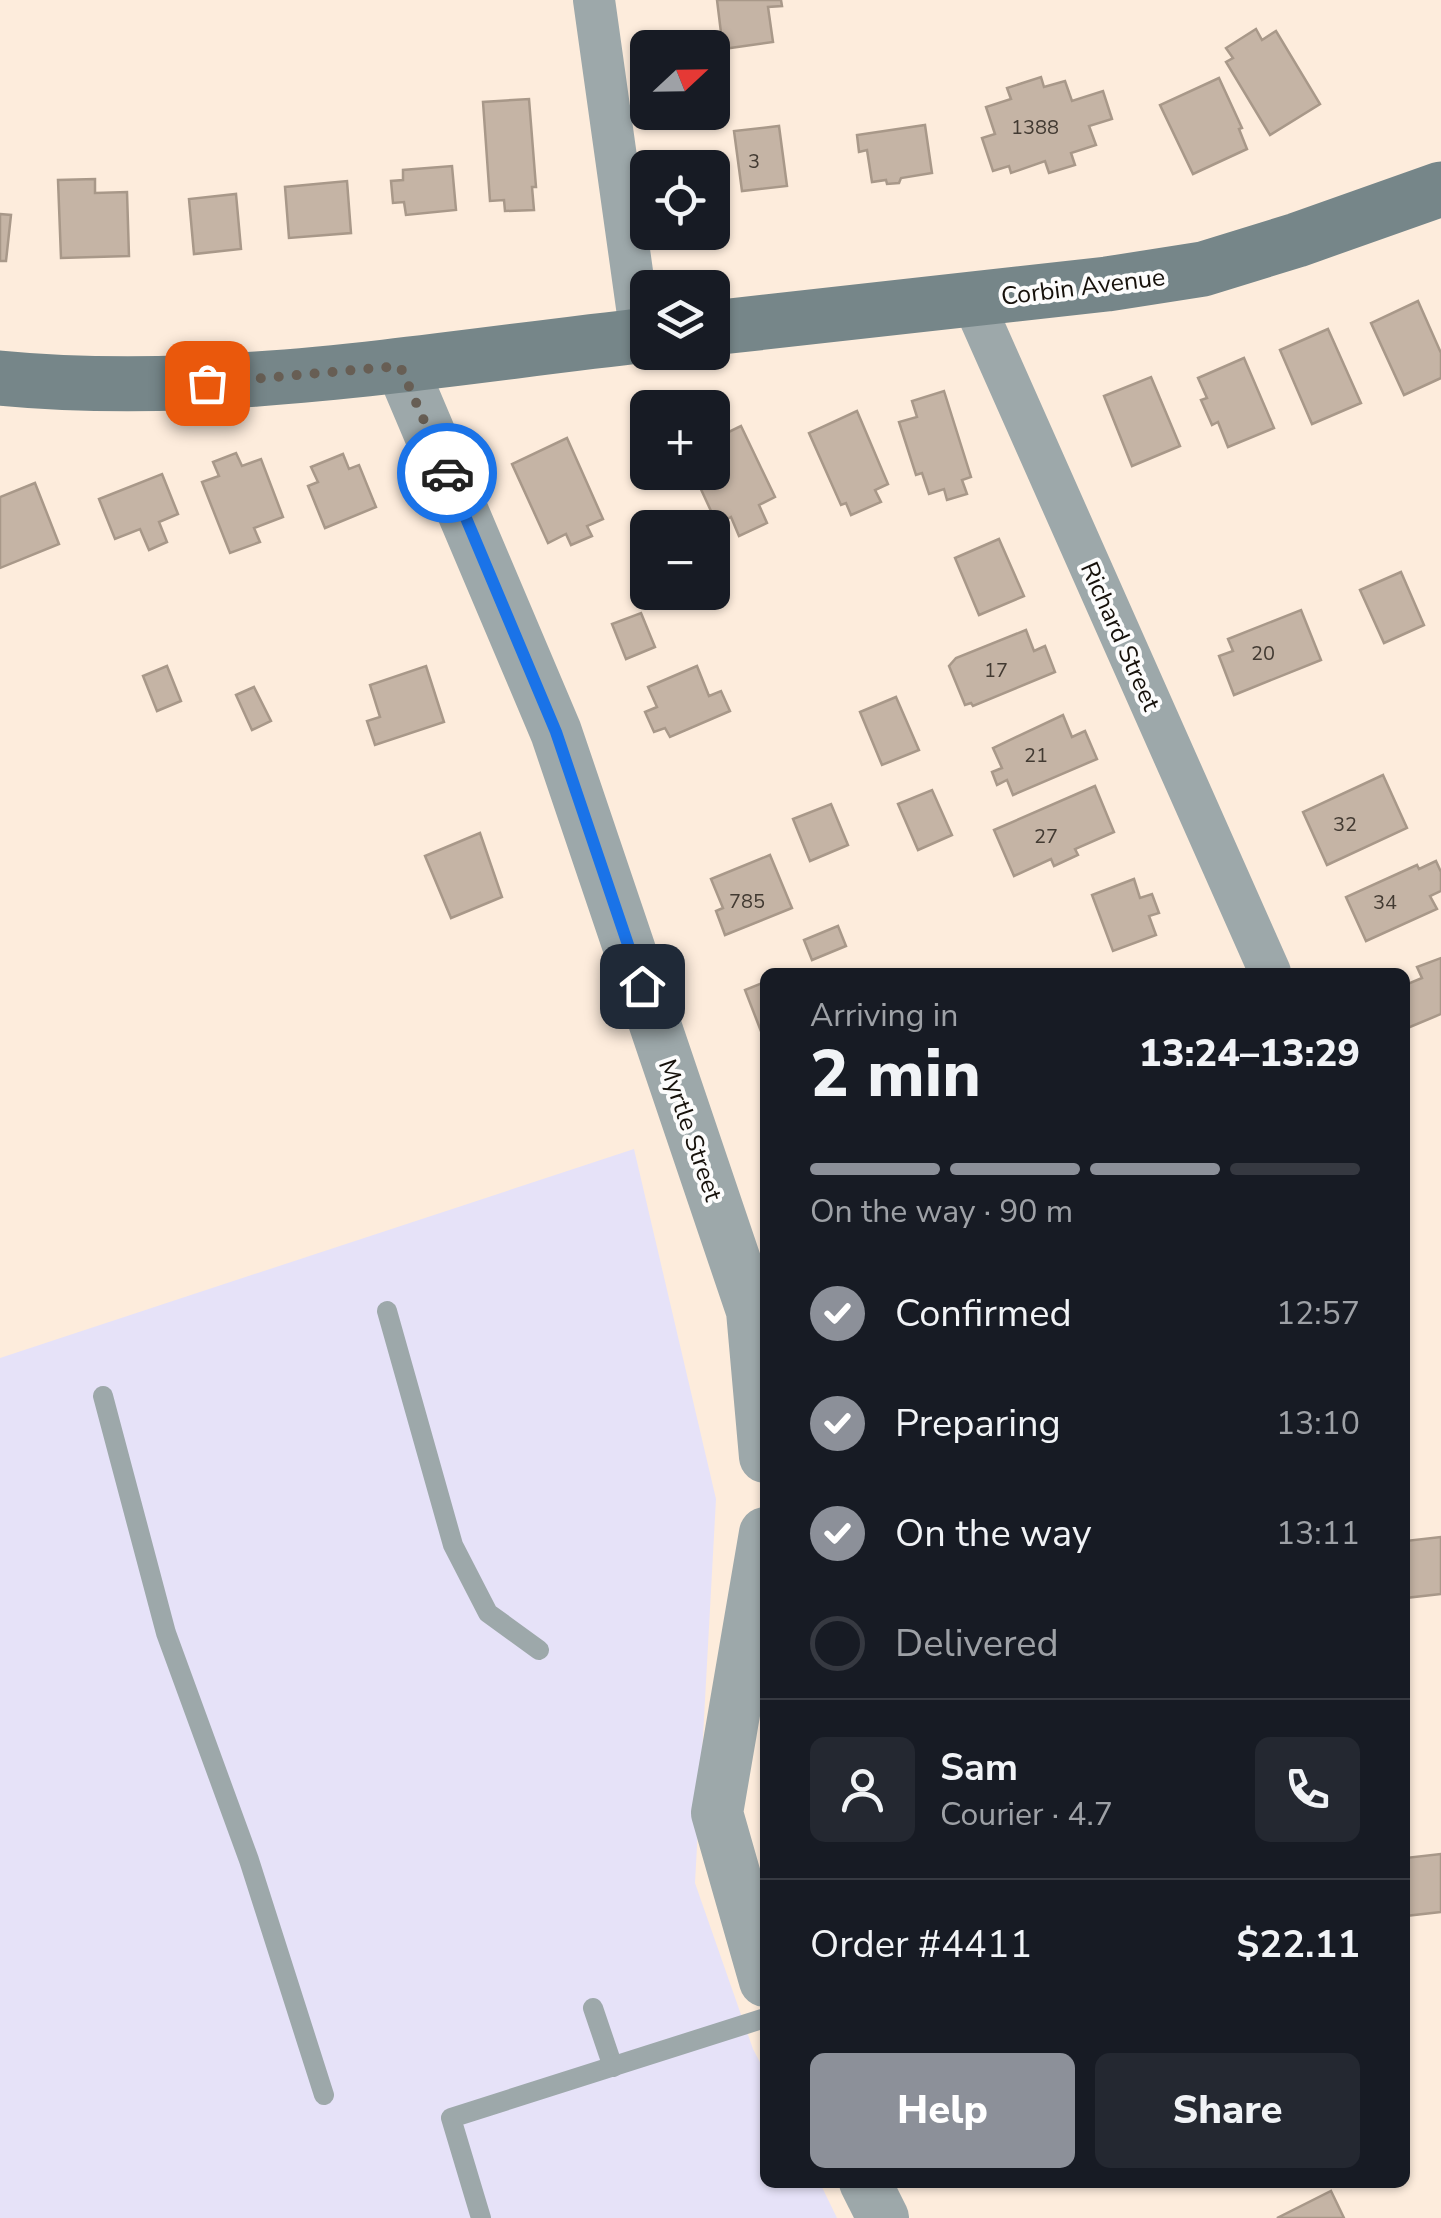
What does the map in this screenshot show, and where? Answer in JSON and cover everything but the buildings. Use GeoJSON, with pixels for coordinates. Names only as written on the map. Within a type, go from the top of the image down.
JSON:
{"type":"FeatureCollection","features":[{"type":"Feature","properties":{"kind":"main road","name":"Corbin Avenue"},"geometry":{"type":"LineString","coordinates":[[730,326],[972,300],[1203,269],[1441,189]]}},
{"type":"Feature","properties":{"kind":"main road"},"geometry":{"type":"LineString","coordinates":[[0,378],[64,384],[176,385],[400,366],[630,337]]}},
{"type":"Feature","properties":{"kind":"street"},"geometry":{"type":"LineString","coordinates":[[594,0],[634,270]]}},
{"type":"Feature","properties":{"kind":"street","name":"Richard Street"},"geometry":{"type":"LineString","coordinates":[[972,300],[1268,968]]}},
{"type":"Feature","properties":{"kind":"street","name":"Myrtle Street"},"geometry":{"type":"LineString","coordinates":[[400,366],[556,732],[752,1311],[760,1401]]}},
{"type":"Feature","properties":{"kind":"street"},"geometry":{"type":"LineString","coordinates":[[760,1561],[716,1812],[760,1964]]}},
{"type":"Feature","properties":{"kind":"street"},"geometry":{"type":"LineString","coordinates":[[868,2188],[883,2218]]}},
{"type":"Feature","properties":{"kind":"lane"},"geometry":{"type":"LineString","coordinates":[[387,1311],[453,1545],[488,1613],[538,1650]]}},
{"type":"Feature","properties":{"kind":"lane"},"geometry":{"type":"LineString","coordinates":[[103,1396],[166,1633],[249,1860],[324,2095]]}},
{"type":"Feature","properties":{"kind":"lane"},"geometry":{"type":"LineString","coordinates":[[594,2008],[613,2067]]}},
{"type":"Feature","properties":{"kind":"lane"},"geometry":{"type":"LineString","coordinates":[[481,2218],[451,2118],[760,2020]]}},
{"type":"Feature","properties":{"kind":"shaded area"},"geometry":{"type":"Polygon","coordinates":[[[634,1149],[716,1499],[695,1883],[760,2062],[760,2188],[822,2188],[837,2218],[0,2218],[0,1358],[634,1149]]]}},
{"type":"Feature","properties":{"kind":"way so far"},"geometry":{"type":"LineString","coordinates":[[207,383],[400,366],[447,473]]}},
{"type":"Feature","properties":{"kind":"route"},"geometry":{"type":"LineString","coordinates":[[447,473],[556,732],[642,986]]}}]}
